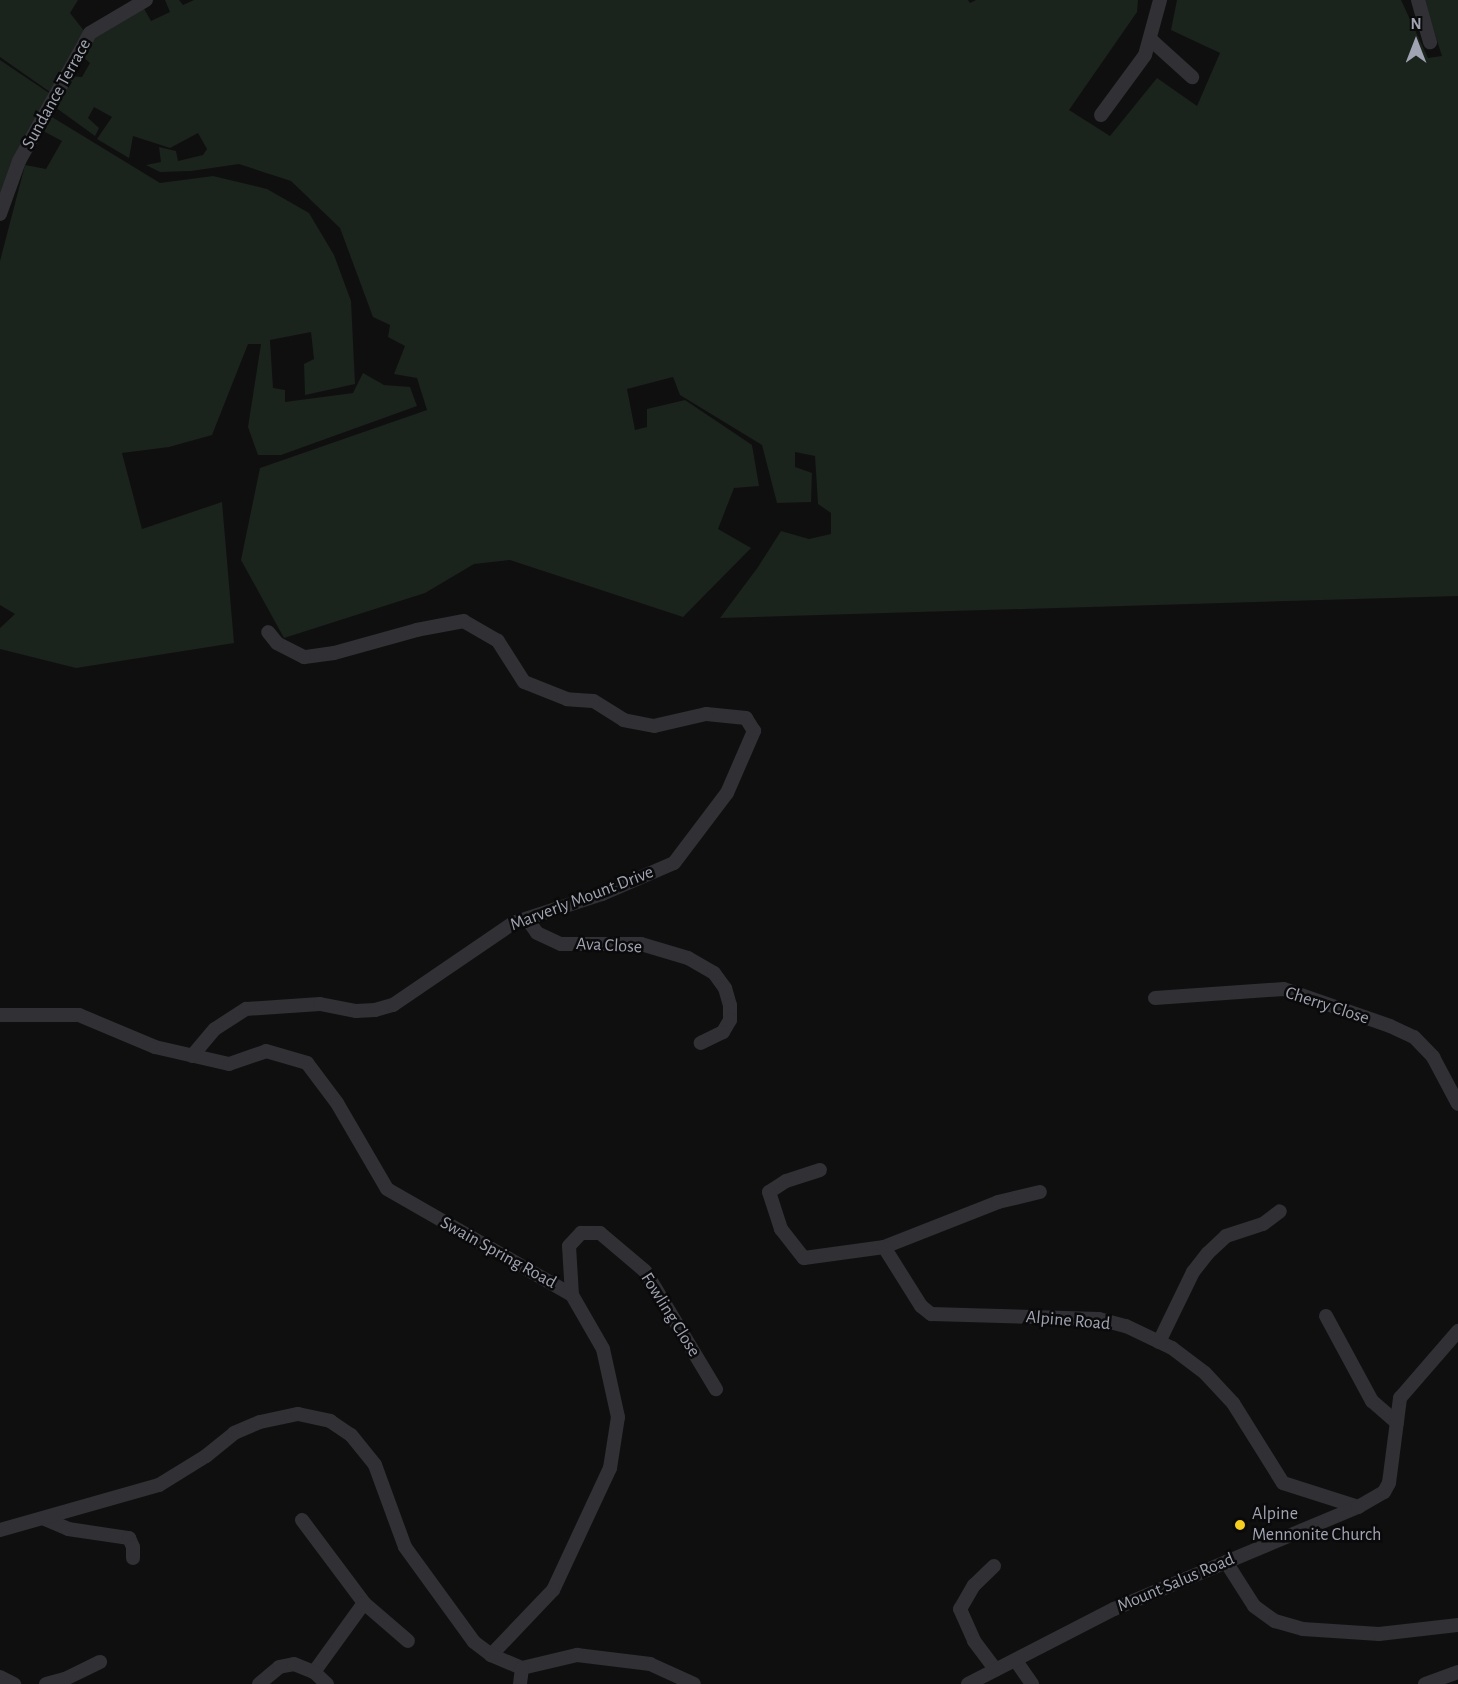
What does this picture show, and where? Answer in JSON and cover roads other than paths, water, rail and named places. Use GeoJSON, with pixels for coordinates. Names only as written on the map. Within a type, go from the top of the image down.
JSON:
{"type":"FeatureCollection","features":[{"type":"Feature","properties":{"kind":"street","name":"Sundance Terrace"},"geometry":{"type":"LineString","coordinates":[[0,214],[19,160],[90,33],[146,0]]}},
{"type":"Feature","properties":{"kind":"street"},"geometry":{"type":"LineString","coordinates":[[1101,115],[1145,55],[1160,0]]}},
{"type":"Feature","properties":{"kind":"street"},"geometry":{"type":"LineString","coordinates":[[1418,0],[1430,42]]}},
{"type":"Feature","properties":{"kind":"street"},"geometry":{"type":"LineString","coordinates":[[1150,39],[1192,78]]}},
{"type":"Feature","properties":{"kind":"street","name":"Marverly Mount Drive"},"geometry":{"type":"LineString","coordinates":[[192,1056],[214,1029],[246,1009],[320,1004],[366,1010],[393,1005],[513,923],[602,894],[674,863],[727,793],[754,731],[746,718],[706,714],[654,726],[624,720],[593,701],[567,699],[524,682],[498,641],[464,621],[417,630],[334,653],[304,657],[277,643],[268,632]]}},
{"type":"Feature","properties":{"kind":"street","name":"Ava Close"},"geometry":{"type":"LineString","coordinates":[[526,919],[537,933],[561,944],[641,944],[688,958],[714,973],[725,988],[730,1005],[730,1020],[723,1032],[700,1043]]}},
{"type":"Feature","properties":{"kind":"street","name":"Cherry Close"},"geometry":{"type":"LineString","coordinates":[[1155,998],[1284,989],[1390,1026],[1414,1036],[1433,1057],[1458,1104]]}},
{"type":"Feature","properties":{"kind":"street","name":"Swain Spring Road"},"geometry":{"type":"LineString","coordinates":[[0,1015],[79,1015],[155,1047],[229,1064],[266,1051],[307,1063],[337,1103],[387,1189],[572,1295],[603,1349],[618,1417],[610,1468],[553,1590],[491,1655]]}},
{"type":"Feature","properties":{"kind":"street"},"geometry":{"type":"LineString","coordinates":[[819,1170],[786,1181],[770,1192],[780,1229],[804,1258],[884,1247],[998,1202],[1040,1192]]}},
{"type":"Feature","properties":{"kind":"street"},"geometry":{"type":"LineString","coordinates":[[1159,1342],[1193,1272],[1208,1253],[1226,1236],[1263,1224],[1280,1211]]}},
{"type":"Feature","properties":{"kind":"street","name":"Fowling Close"},"geometry":{"type":"LineString","coordinates":[[572,1295],[569,1246],[581,1233],[600,1233],[645,1271],[716,1389]]}},
{"type":"Feature","properties":{"kind":"street","name":"Alpine Road"},"geometry":{"type":"LineString","coordinates":[[884,1247],[921,1306],[931,1314],[1099,1319],[1126,1326],[1172,1348],[1205,1373],[1233,1404],[1283,1483],[1358,1507]]}},
{"type":"Feature","properties":{"kind":"street"},"geometry":{"type":"LineString","coordinates":[[1326,1316],[1372,1401],[1397,1423]]}},
{"type":"Feature","properties":{"kind":"street","name":"Mount Salus Road"},"geometry":{"type":"LineString","coordinates":[[968,1684],[1114,1609],[1358,1507],[1384,1492],[1389,1483],[1400,1398],[1458,1330]]}},
{"type":"Feature","properties":{"kind":"street"},"geometry":{"type":"LineString","coordinates":[[0,1530],[159,1485],[206,1456],[234,1433],[260,1422],[298,1414],[330,1421],[351,1435],[375,1466],[405,1547],[474,1642],[491,1655],[522,1668],[577,1655],[650,1664],[694,1684]]}},
{"type":"Feature","properties":{"kind":"street"},"geometry":{"type":"LineString","coordinates":[[45,1519],[68,1529],[129,1538],[134,1547],[132,1558]]}},
{"type":"Feature","properties":{"kind":"street"},"geometry":{"type":"LineString","coordinates":[[302,1520],[364,1603],[408,1641]]}},
{"type":"Feature","properties":{"kind":"street"},"geometry":{"type":"LineString","coordinates":[[1226,1562],[1254,1606],[1275,1621],[1337,1633],[1379,1634],[1458,1625]]}},
{"type":"Feature","properties":{"kind":"street"},"geometry":{"type":"LineString","coordinates":[[994,1566],[974,1585],[960,1609],[974,1641],[996,1670]]}},
{"type":"Feature","properties":{"kind":"street"},"geometry":{"type":"LineString","coordinates":[[314,1672],[364,1603]]}},
{"type":"Feature","properties":{"kind":"street"},"geometry":{"type":"LineString","coordinates":[[1016,1661],[1032,1684]]}},
{"type":"Feature","properties":{"kind":"street"},"geometry":{"type":"LineString","coordinates":[[46,1684],[100,1662]]}},
{"type":"Feature","properties":{"kind":"street"},"geometry":{"type":"LineString","coordinates":[[259,1684],[272,1672],[286,1664],[302,1665],[327,1684]]}},
{"type":"Feature","properties":{"kind":"street"},"geometry":{"type":"LineString","coordinates":[[520,1684],[522,1668]]}},
{"type":"Feature","properties":{"kind":"street"},"geometry":{"type":"LineString","coordinates":[[1425,1684],[1458,1672]]}},
{"type":"Feature","properties":{"kind":"street"},"geometry":{"type":"LineString","coordinates":[[0,1677],[14,1684]]}},
{"type":"Feature","properties":{"kind":"place","name":"Alpine Mennonite Church"},"geometry":{"type":"Point","coordinates":[1240,1525]}}]}
